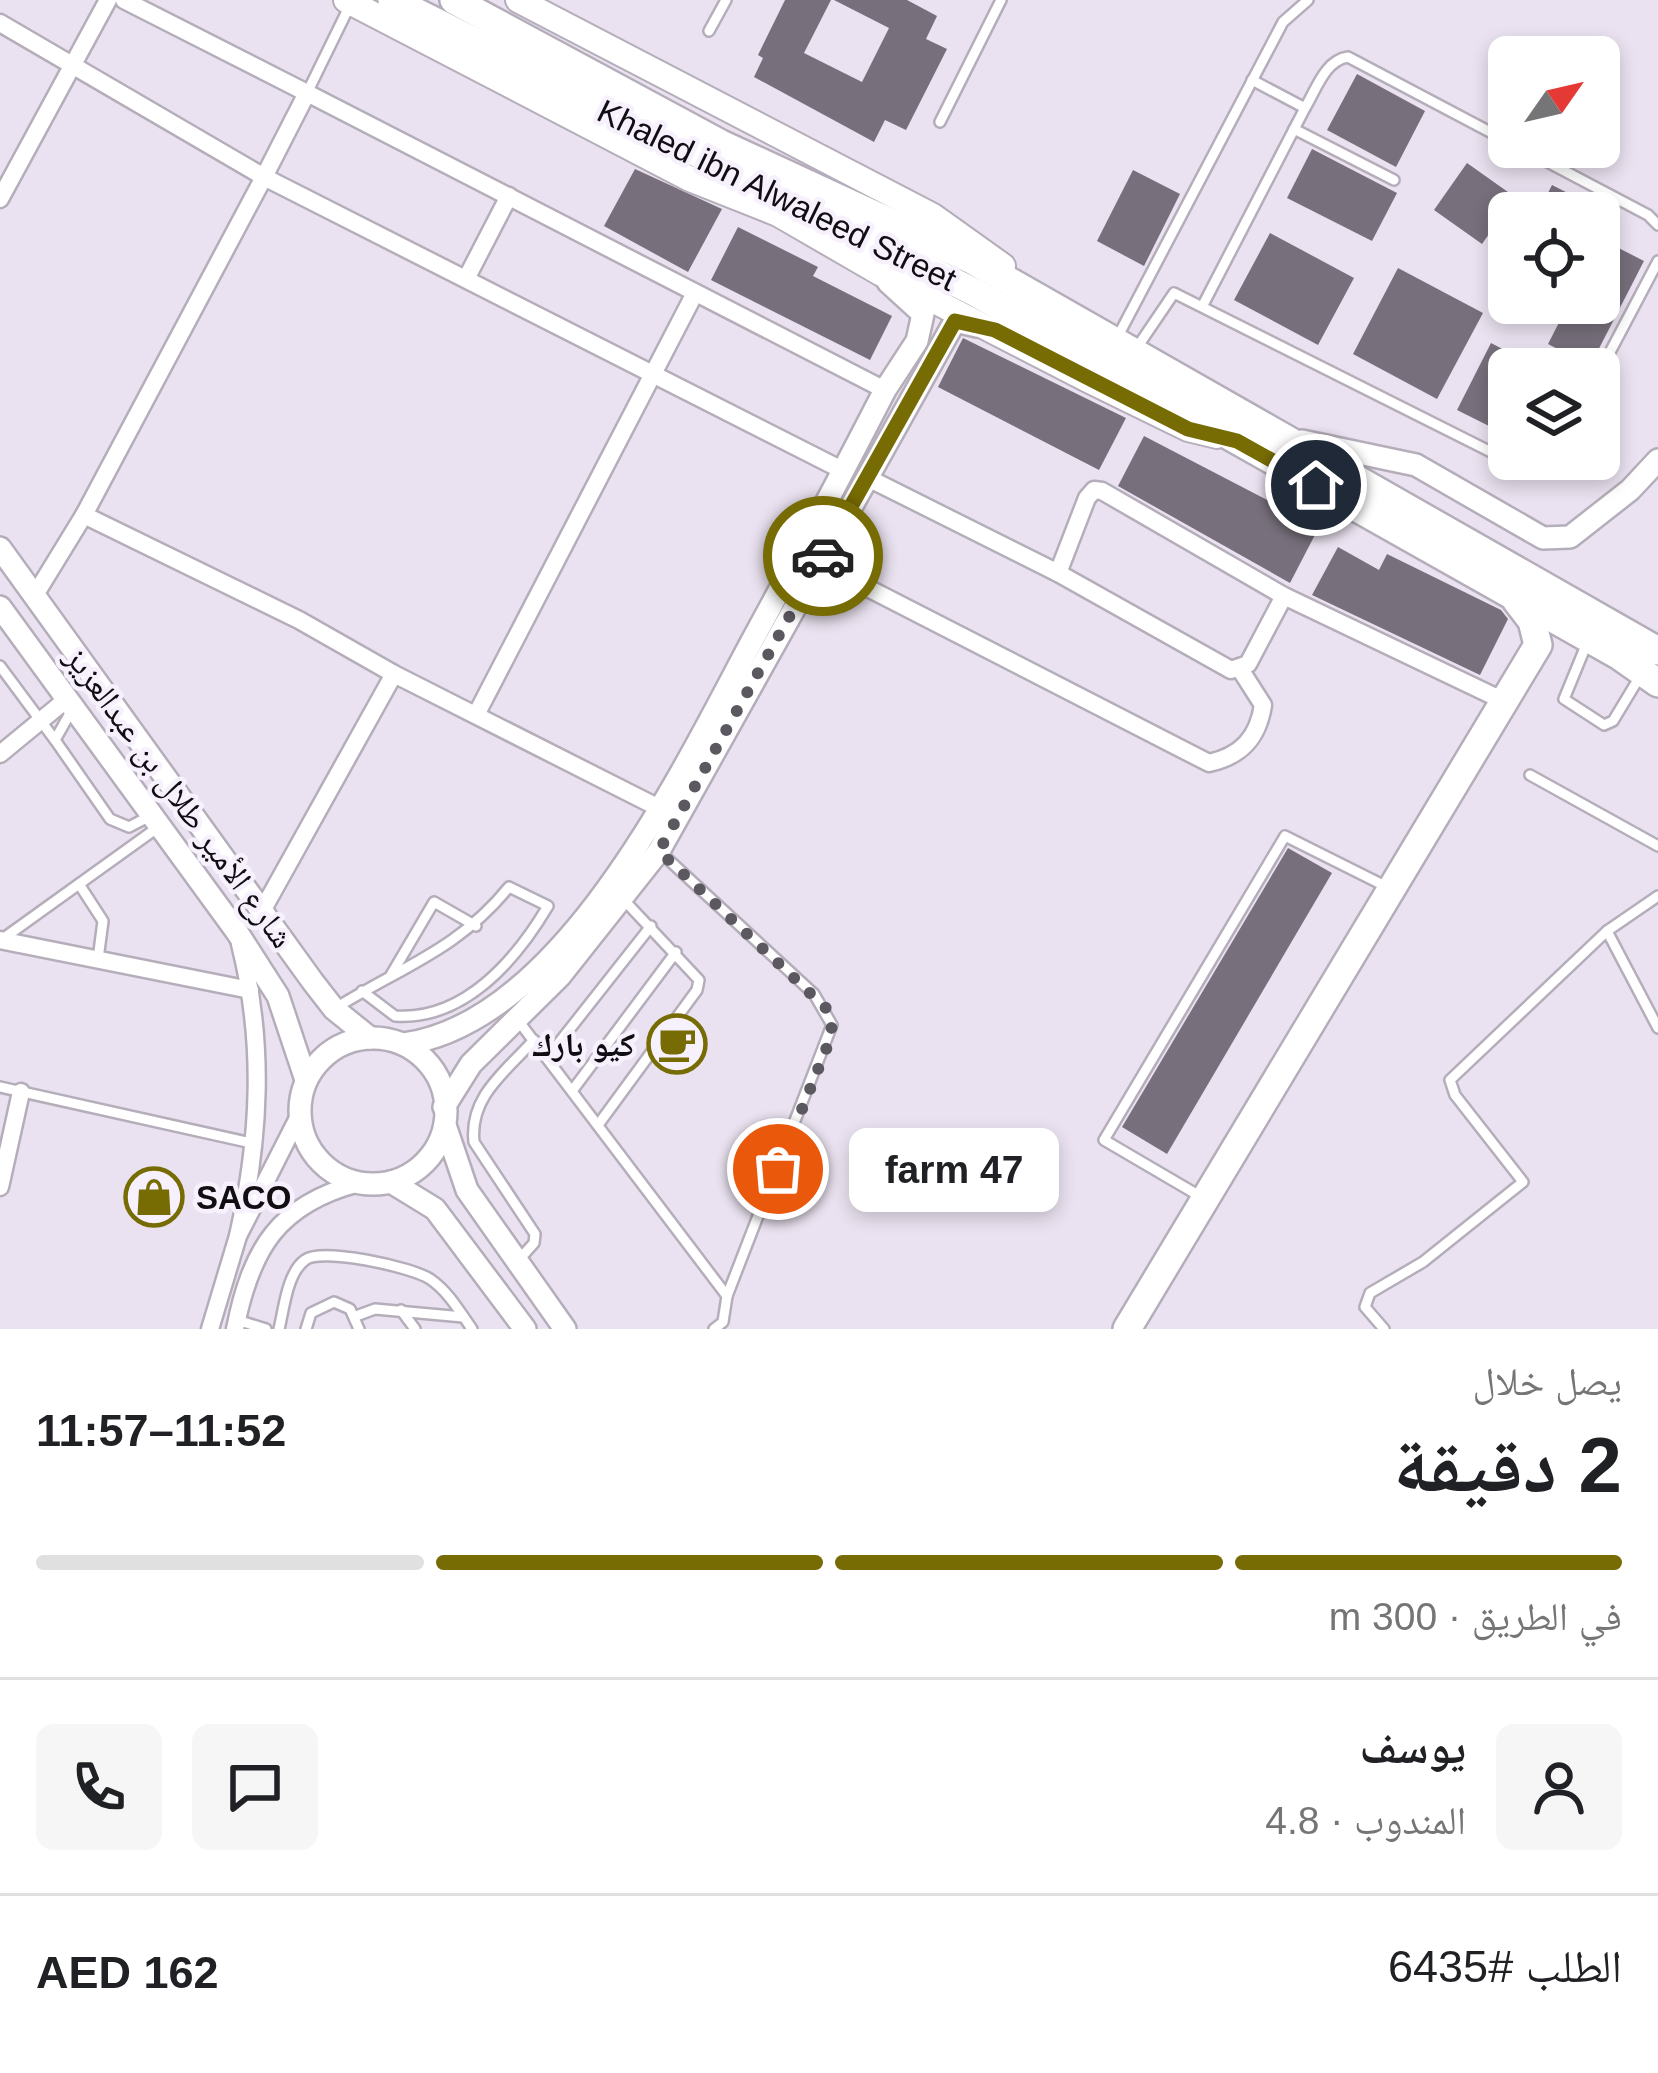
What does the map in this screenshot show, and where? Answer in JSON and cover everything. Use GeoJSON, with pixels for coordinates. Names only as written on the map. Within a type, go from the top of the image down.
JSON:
{"type":"FeatureCollection","features":[{"type":"Feature","properties":{"kind":"main road","name":"Khaled ibn Alwaleed Street"},"geometry":{"type":"LineString","coordinates":[[392,0],[976,293],[1514,597],[1653,669]]}},
{"type":"Feature","properties":{"kind":"main road","name":"Khaled ibn Alwaleed Street"},"geometry":{"type":"LineString","coordinates":[[454,0],[721,144],[972,260],[1264,430],[1618,625],[1653,669]]}},
{"type":"Feature","properties":{"kind":"main road"},"geometry":{"type":"LineString","coordinates":[[518,0],[933,216],[1119,345]]}},
{"type":"Feature","properties":{"kind":"main road"},"geometry":{"type":"LineString","coordinates":[[348,1],[690,179],[778,214],[880,273],[1188,429],[1237,441]]}},
{"type":"Feature","properties":{"kind":"main road"},"geometry":{"type":"LineString","coordinates":[[1127,1326],[1538,645],[1532,621],[1514,597]]}},
{"type":"Feature","properties":{"kind":"street"},"geometry":{"type":"LineString","coordinates":[[0,199],[108,0]]}},
{"type":"Feature","properties":{"kind":"street"},"geometry":{"type":"LineString","coordinates":[[124,0],[885,390]]}},
{"type":"Feature","properties":{"kind":"street"},"geometry":{"type":"LineString","coordinates":[[0,23],[264,177],[650,375],[1058,574],[1231,670],[1248,664],[1284,596]]}},
{"type":"Feature","properties":{"kind":"street"},"geometry":{"type":"LineString","coordinates":[[34,595],[84,515],[307,94]]}},
{"type":"Feature","properties":{"kind":"street"},"geometry":{"type":"LineString","coordinates":[[466,279],[509,196]]}},
{"type":"Feature","properties":{"kind":"street"},"geometry":{"type":"LineString","coordinates":[[236,1325],[250,1271],[278,1225],[322,1193],[391,1181],[421,1167],[440,1142],[445,1116],[471,1064],[518,1019],[659,851],[819,563],[885,390],[916,341],[922,314],[880,273]]}},
{"type":"Feature","properties":{"kind":"street"},"geometry":{"type":"LineString","coordinates":[[478,713],[694,293]]}},
{"type":"Feature","properties":{"kind":"street"},"geometry":{"type":"LineString","coordinates":[[238,1236],[300,1114],[306,1081],[326,1055],[370,1038],[404,1044],[451,1034],[518,989],[584,916],[661,809],[855,474],[955,321],[995,330]]}},
{"type":"Feature","properties":{"kind":"street"},"geometry":{"type":"LineString","coordinates":[[1264,430],[1416,465],[1544,538],[1570,537],[1654,472]]}},
{"type":"Feature","properties":{"kind":"street"},"geometry":{"type":"LineString","coordinates":[[1058,574],[1087,498],[1094,490],[1102,491],[1284,596],[1506,701]]}},
{"type":"Feature","properties":{"kind":"street"},"geometry":{"type":"LineString","coordinates":[[84,515],[299,620],[394,674],[661,809]]}},
{"type":"Feature","properties":{"kind":"street","name":"شارع الأمير طلال بن عبدالعزيز"},"geometry":{"type":"LineString","coordinates":[[0,548],[334,1009],[370,1038]]}},
{"type":"Feature","properties":{"kind":"street"},"geometry":{"type":"LineString","coordinates":[[819,563],[1209,763],[1231,758],[1251,740],[1261,721],[1263,705],[1240,669]]}},
{"type":"Feature","properties":{"kind":"street","name":"شارع الأمير طلال بن عبدالعزيز"},"geometry":{"type":"LineString","coordinates":[[0,607],[237,932],[278,996],[306,1081]]}},
{"type":"Feature","properties":{"kind":"street"},"geometry":{"type":"LineString","coordinates":[[1618,625],[1658,636]]}},
{"type":"Feature","properties":{"kind":"street"},"geometry":{"type":"LineString","coordinates":[[262,911],[394,674]]}},
{"type":"Feature","properties":{"kind":"street"},"geometry":{"type":"LineString","coordinates":[[0,754],[70,703]]}},
{"type":"Feature","properties":{"kind":"street"},"geometry":{"type":"LineString","coordinates":[[210,1329],[238,1236],[256,1144],[258,1089],[250,990],[237,932]]}},
{"type":"Feature","properties":{"kind":"street"},"geometry":{"type":"LineString","coordinates":[[0,940],[250,990]]}},
{"type":"Feature","properties":{"kind":"street"},"geometry":{"type":"LineString","coordinates":[[404,1044],[438,1078],[467,1190],[566,1329]]}},
{"type":"Feature","properties":{"kind":"street"},"geometry":{"type":"LineString","coordinates":[[0,1187],[21,1092]]}},
{"type":"Feature","properties":{"kind":"street"},"geometry":{"type":"LineString","coordinates":[[300,1114],[318,1159],[343,1178],[359,1183]]}},
{"type":"Feature","properties":{"kind":"street"},"geometry":{"type":"LineString","coordinates":[[391,1181],[435,1209],[525,1329]]}},
{"type":"Feature","properties":{"kind":"lane"},"geometry":{"type":"LineString","coordinates":[[709,31],[726,0]]}},
{"type":"Feature","properties":{"kind":"lane"},"geometry":{"type":"LineString","coordinates":[[940,122],[1001,0]]}},
{"type":"Feature","properties":{"kind":"lane"},"geometry":{"type":"LineString","coordinates":[[1119,345],[1282,22],[1308,0]]}},
{"type":"Feature","properties":{"kind":"lane"},"geometry":{"type":"LineString","coordinates":[[307,94],[348,1]]}},
{"type":"Feature","properties":{"kind":"lane"},"geometry":{"type":"LineString","coordinates":[[1203,305],[1305,108],[1337,59],[1348,57],[1488,131]]}},
{"type":"Feature","properties":{"kind":"lane"},"geometry":{"type":"LineString","coordinates":[[1252,80],[1305,108]]}},
{"type":"Feature","properties":{"kind":"lane"},"geometry":{"type":"LineString","coordinates":[[1294,129],[1394,180]]}},
{"type":"Feature","properties":{"kind":"lane"},"geometry":{"type":"LineString","coordinates":[[1559,168],[1648,215],[1658,225]]}},
{"type":"Feature","properties":{"kind":"lane"},"geometry":{"type":"LineString","coordinates":[[1612,348],[1658,262]]}},
{"type":"Feature","properties":{"kind":"lane"},"geometry":{"type":"LineString","coordinates":[[1119,345],[1174,292],[1488,450]]}},
{"type":"Feature","properties":{"kind":"lane"},"geometry":{"type":"LineString","coordinates":[[1589,638],[1564,694],[1568,704],[1609,724],[1653,669]]}},
{"type":"Feature","properties":{"kind":"lane"},"geometry":{"type":"LineString","coordinates":[[0,666],[119,826],[156,820]]}},
{"type":"Feature","properties":{"kind":"lane"},"geometry":{"type":"LineString","coordinates":[[55,740],[70,703]]}},
{"type":"Feature","properties":{"kind":"lane"},"geometry":{"type":"LineString","coordinates":[[1530,775],[1658,846]]}},
{"type":"Feature","properties":{"kind":"lane"},"geometry":{"type":"LineString","coordinates":[[0,940],[79,884],[156,820]]}},
{"type":"Feature","properties":{"kind":"lane"},"geometry":{"type":"LineString","coordinates":[[1205,1199],[1104,1140],[1285,836],[1392,890]]}},
{"type":"Feature","properties":{"kind":"lane"},"geometry":{"type":"LineString","coordinates":[[659,851],[814,994],[832,1025],[720,1327]]}},
{"type":"Feature","properties":{"kind":"lane"},"geometry":{"type":"LineString","coordinates":[[79,884],[103,921],[98,959]]}},
{"type":"Feature","properties":{"kind":"lane"},"geometry":{"type":"LineString","coordinates":[[334,1009],[362,992],[391,975],[476,926],[508,887],[548,906],[520,950],[463,1001],[436,1011],[395,1016],[362,992]]}},
{"type":"Feature","properties":{"kind":"lane"},"geometry":{"type":"LineString","coordinates":[[1384,1329],[1365,1306],[1370,1293],[1423,1262],[1523,1182],[1455,1095],[1450,1080],[1607,931],[1658,896]]}},
{"type":"Feature","properties":{"kind":"lane"},"geometry":{"type":"LineString","coordinates":[[598,1125],[697,990],[694,971],[623,899]]}},
{"type":"Feature","properties":{"kind":"lane"},"geometry":{"type":"LineString","coordinates":[[391,975],[434,902],[476,926]]}},
{"type":"Feature","properties":{"kind":"lane"},"geometry":{"type":"LineString","coordinates":[[547,1058],[651,926]]}},
{"type":"Feature","properties":{"kind":"lane"},"geometry":{"type":"LineString","coordinates":[[1607,931],[1658,1028]]}},
{"type":"Feature","properties":{"kind":"lane"},"geometry":{"type":"LineString","coordinates":[[572,1091],[676,952]]}},
{"type":"Feature","properties":{"kind":"lane"},"geometry":{"type":"LineString","coordinates":[[518,1019],[728,1296]]}},
{"type":"Feature","properties":{"kind":"lane"},"geometry":{"type":"LineString","coordinates":[[517,1262],[534,1243],[535,1234],[473,1142],[472,1125],[479,1100],[534,1040]]}},
{"type":"Feature","properties":{"kind":"lane"},"geometry":{"type":"LineString","coordinates":[[0,1087],[256,1144]]}},
{"type":"Feature","properties":{"kind":"lane"},"geometry":{"type":"LineString","coordinates":[[279,1329],[299,1266],[307,1257],[324,1254],[430,1278],[472,1329]]}},
{"type":"Feature","properties":{"kind":"lane"},"geometry":{"type":"LineString","coordinates":[[306,1329],[311,1313],[326,1303],[343,1304],[356,1316],[359,1329]]}},
{"type":"Feature","properties":{"kind":"lane"},"geometry":{"type":"LineString","coordinates":[[356,1316],[375,1309],[463,1317]]}},
{"type":"Feature","properties":{"kind":"lane"},"geometry":{"type":"LineString","coordinates":[[401,1310],[415,1329]]}},
{"type":"Feature","properties":{"kind":"lane"},"geometry":{"type":"LineString","coordinates":[[236,1325],[266,1329]]}},
{"type":"Feature","properties":{"kind":"building"},"geometry":{"type":"Polygon","coordinates":[[[785,0],[831,0],[804,53],[862,82],[889,28],[834,0],[907,0],[937,16],[926,39],[947,49],[906,130],[885,120],[874,142],[754,77],[763,58],[758,55],[785,0]]]}},
{"type":"Feature","properties":{"kind":"building"},"geometry":{"type":"Polygon","coordinates":[[[1357,74],[1425,111],[1396,167],[1327,130],[1357,74]]]}},
{"type":"Feature","properties":{"kind":"building"},"geometry":{"type":"Polygon","coordinates":[[[1312,149],[1397,193],[1372,241],[1287,198],[1312,149]]]}},
{"type":"Feature","properties":{"kind":"building"},"geometry":{"type":"Polygon","coordinates":[[[1467,163],[1508,192],[1488,192],[1488,235],[1482,244],[1434,210],[1467,163]]]}},
{"type":"Feature","properties":{"kind":"building"},"geometry":{"type":"Polygon","coordinates":[[[635,169],[722,209],[688,272],[604,226],[635,169]]]}},
{"type":"Feature","properties":{"kind":"building"},"geometry":{"type":"Polygon","coordinates":[[[1133,170],[1180,194],[1144,266],[1097,241],[1133,170]]]}},
{"type":"Feature","properties":{"kind":"building"},"geometry":{"type":"Polygon","coordinates":[[[738,227],[818,267],[813,276],[892,316],[870,360],[711,280],[738,227]]]}},
{"type":"Feature","properties":{"kind":"building"},"geometry":{"type":"Polygon","coordinates":[[[1270,233],[1354,278],[1318,345],[1234,300],[1270,233]]]}},
{"type":"Feature","properties":{"kind":"building"},"geometry":{"type":"Polygon","coordinates":[[[1620,249],[1644,261],[1620,308],[1620,249]]]}},
{"type":"Feature","properties":{"kind":"building"},"geometry":{"type":"Polygon","coordinates":[[[1398,268],[1483,313],[1437,399],[1353,354],[1398,268]]]}},
{"type":"Feature","properties":{"kind":"building"},"geometry":{"type":"Polygon","coordinates":[[[1558,324],[1612,324],[1599,348],[1548,344],[1558,324]]]}},
{"type":"Feature","properties":{"kind":"building"},"geometry":{"type":"Polygon","coordinates":[[[963,338],[1126,418],[1099,470],[938,387],[963,338]]]}},
{"type":"Feature","properties":{"kind":"building"},"geometry":{"type":"Polygon","coordinates":[[[1488,349],[1488,426],[1457,410],[1488,349]]]}},
{"type":"Feature","properties":{"kind":"building"},"geometry":{"type":"Polygon","coordinates":[[[1144,436],[1319,527],[1290,583],[1118,486],[1144,436]]]}},
{"type":"Feature","properties":{"kind":"building"},"geometry":{"type":"Polygon","coordinates":[[[1338,547],[1379,570],[1387,554],[1501,610],[1508,619],[1480,675],[1312,595],[1338,547]]]}},
{"type":"Feature","properties":{"kind":"building"},"geometry":{"type":"Polygon","coordinates":[[[1288,848],[1332,873],[1167,1154],[1122,1127],[1288,848]]]}},
{"type":"Feature","properties":{"kind":"way so far"},"geometry":{"type":"LineString","coordinates":[[778,1169],[829,1042],[832,1025],[827,1009],[659,851],[823,556]]}},
{"type":"Feature","properties":{"kind":"place","name":"كيو بارك"},"geometry":{"type":"Point","coordinates":[677,1044]}},
{"type":"Feature","properties":{"kind":"place","name":"farm 47"},"geometry":{"type":"Point","coordinates":[778,1169]}},
{"type":"Feature","properties":{"kind":"place","name":"SACO"},"geometry":{"type":"Point","coordinates":[154,1197]}},
{"type":"Feature","properties":{"kind":"route"},"geometry":{"type":"LineString","coordinates":[[823,556],[955,321],[995,330],[1188,429],[1237,441],[1316,485]]}}]}
